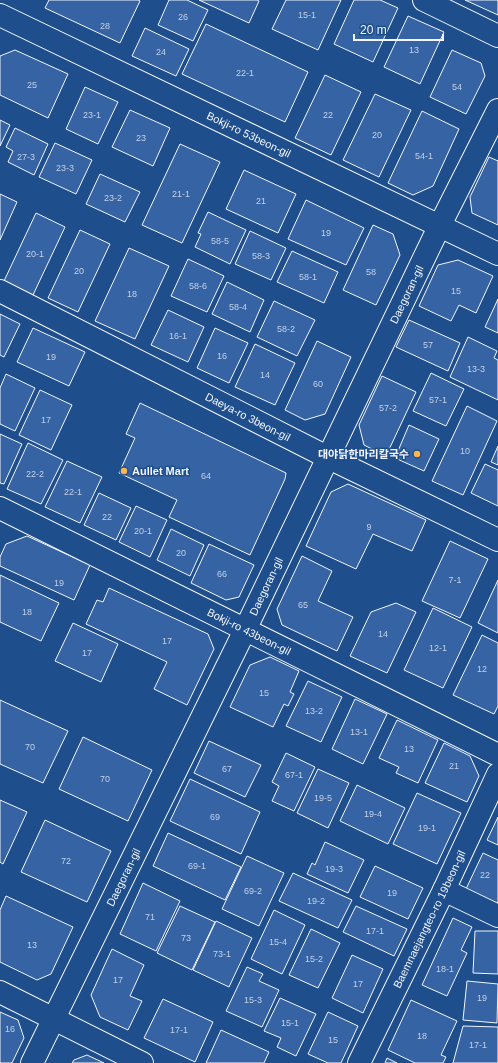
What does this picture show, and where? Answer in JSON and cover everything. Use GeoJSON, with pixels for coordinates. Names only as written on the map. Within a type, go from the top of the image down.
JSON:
{"type":"FeatureCollection","features":[{"type":"Feature","properties":{"kind":"street"},"geometry":{"type":"LineString","coordinates":[[424,0],[498,36]]}},
{"type":"Feature","properties":{"kind":"street","name":"Bokji-ro 53beon-gil"},"geometry":{"type":"LineString","coordinates":[[0,15],[438,227],[498,254]]}},
{"type":"Feature","properties":{"kind":"street","name":"Daegoran-gil"},"geometry":{"type":"LineString","coordinates":[[32,1063],[245,630],[438,227],[498,110]]}},
{"type":"Feature","properties":{"kind":"street","name":"Daeya-ro 3beon-gil"},"geometry":{"type":"LineString","coordinates":[[0,291],[327,457],[498,540]]}},
{"type":"Feature","properties":{"kind":"street","name":"Bokji-ro 43beon-gil"},"geometry":{"type":"LineString","coordinates":[[2,514],[245,630],[498,755]]}},
{"type":"Feature","properties":{"kind":"street","name":"Baemnaejangteo-ro 19beon-gil"},"geometry":{"type":"LineString","coordinates":[[359,1063],[444,890],[498,774]]}},
{"type":"Feature","properties":{"kind":"street"},"geometry":{"type":"LineString","coordinates":[[444,890],[498,916]]}},
{"type":"Feature","properties":{"kind":"street"},"geometry":{"type":"LineString","coordinates":[[0,992],[142,1063]]}},
{"type":"Feature","properties":{"kind":"building"},"geometry":{"type":"Polygon","coordinates":[[[49,0],[140,1],[120,43],[45,8],[49,0]]]}},
{"type":"Feature","properties":{"kind":"building"},"geometry":{"type":"Polygon","coordinates":[[[169,0],[187,0],[208,10],[193,41],[158,25],[169,0]]]}},
{"type":"Feature","properties":{"kind":"building"},"geometry":{"type":"Polygon","coordinates":[[[199,0],[257,0],[259,1],[249,23],[199,0]]]}},
{"type":"Feature","properties":{"kind":"building"},"geometry":{"type":"Polygon","coordinates":[[[286,0],[341,0],[318,50],[272,29],[286,0]]]}},
{"type":"Feature","properties":{"kind":"building"},"geometry":{"type":"Polygon","coordinates":[[[354,0],[380,0],[398,8],[373,62],[334,44],[354,0]]]}},
{"type":"Feature","properties":{"kind":"building"},"geometry":{"type":"Polygon","coordinates":[[[465,0],[498,0],[498,15],[465,0]]]}},
{"type":"Feature","properties":{"kind":"building"},"geometry":{"type":"Polygon","coordinates":[[[408,16],[444,32],[420,84],[384,67],[408,16]]]}},
{"type":"Feature","properties":{"kind":"building"},"geometry":{"type":"Polygon","coordinates":[[[206,24],[308,72],[285,122],[182,74],[206,24]]]}},
{"type":"Feature","properties":{"kind":"building"},"geometry":{"type":"Polygon","coordinates":[[[145,28],[189,49],[176,76],[132,56],[145,28]]]}},
{"type":"Feature","properties":{"kind":"building"},"geometry":{"type":"Polygon","coordinates":[[[15,50],[68,74],[48,118],[0,95],[0,56],[15,50]]]}},
{"type":"Feature","properties":{"kind":"building"},"geometry":{"type":"Polygon","coordinates":[[[452,50],[481,63],[485,76],[466,114],[430,97],[452,50]]]}},
{"type":"Feature","properties":{"kind":"building"},"geometry":{"type":"Polygon","coordinates":[[[325,75],[361,92],[331,155],[295,138],[325,75]]]}},
{"type":"Feature","properties":{"kind":"building"},"geometry":{"type":"Polygon","coordinates":[[[85,87],[118,102],[98,144],[66,129],[85,87]]]}},
{"type":"Feature","properties":{"kind":"building"},"geometry":{"type":"Polygon","coordinates":[[[375,94],[411,110],[379,177],[343,160],[375,94]]]}},
{"type":"Feature","properties":{"kind":"building"},"geometry":{"type":"Polygon","coordinates":[[[130,110],[170,128],[153,166],[112,147],[130,110]]]}},
{"type":"Feature","properties":{"kind":"building"},"geometry":{"type":"Polygon","coordinates":[[[422,111],[459,129],[433,186],[413,195],[388,183],[422,111]]]}},
{"type":"Feature","properties":{"kind":"building"},"geometry":{"type":"Polygon","coordinates":[[[0,120],[10,125],[0,146],[0,120]]]}},
{"type":"Feature","properties":{"kind":"building"},"geometry":{"type":"Polygon","coordinates":[[[15,128],[48,144],[34,175],[8,162],[13,151],[6,147],[15,128]]]}},
{"type":"Feature","properties":{"kind":"building"},"geometry":{"type":"Polygon","coordinates":[[[55,143],[92,160],[76,194],[39,177],[55,143]]]}},
{"type":"Feature","properties":{"kind":"building"},"geometry":{"type":"Polygon","coordinates":[[[180,144],[220,162],[182,243],[142,225],[180,144]]]}},
{"type":"Feature","properties":{"kind":"building"},"geometry":{"type":"Polygon","coordinates":[[[489,157],[498,161],[498,225],[472,213],[470,197],[489,157]]]}},
{"type":"Feature","properties":{"kind":"building"},"geometry":{"type":"Polygon","coordinates":[[[244,170],[296,194],[278,233],[226,209],[244,170]]]}},
{"type":"Feature","properties":{"kind":"building"},"geometry":{"type":"Polygon","coordinates":[[[100,174],[140,192],[125,222],[86,204],[100,174]]]}},
{"type":"Feature","properties":{"kind":"building"},"geometry":{"type":"Polygon","coordinates":[[[0,194],[17,202],[0,240],[0,194]]]}},
{"type":"Feature","properties":{"kind":"building"},"geometry":{"type":"Polygon","coordinates":[[[306,200],[364,228],[346,265],[288,239],[306,200]]]}},
{"type":"Feature","properties":{"kind":"building"},"geometry":{"type":"Polygon","coordinates":[[[208,212],[246,230],[230,264],[195,247],[201,234],[198,233],[208,212]]]}},
{"type":"Feature","properties":{"kind":"building"},"geometry":{"type":"Polygon","coordinates":[[[36,213],[65,227],[33,295],[4,281],[36,213]]]}},
{"type":"Feature","properties":{"kind":"building"},"geometry":{"type":"Polygon","coordinates":[[[373,225],[393,234],[400,255],[376,305],[343,290],[373,225]]]}},
{"type":"Feature","properties":{"kind":"building"},"geometry":{"type":"Polygon","coordinates":[[[80,230],[110,244],[78,312],[48,298],[80,230]]]}},
{"type":"Feature","properties":{"kind":"building"},"geometry":{"type":"Polygon","coordinates":[[[250,231],[286,248],[271,280],[235,264],[250,231]]]}},
{"type":"Feature","properties":{"kind":"building"},"geometry":{"type":"Polygon","coordinates":[[[129,248],[169,266],[135,339],[95,321],[129,248]]]}},
{"type":"Feature","properties":{"kind":"building"},"geometry":{"type":"Polygon","coordinates":[[[292,251],[338,272],[324,303],[277,282],[292,251]]]}},
{"type":"Feature","properties":{"kind":"building"},"geometry":{"type":"Polygon","coordinates":[[[188,259],[224,276],[207,312],[171,296],[188,259]]]}},
{"type":"Feature","properties":{"kind":"building"},"geometry":{"type":"Polygon","coordinates":[[[458,260],[493,276],[476,313],[459,305],[451,321],[419,306],[438,265],[458,260]]]}},
{"type":"Feature","properties":{"kind":"building"},"geometry":{"type":"Polygon","coordinates":[[[227,282],[264,300],[250,332],[212,314],[227,282]]]}},
{"type":"Feature","properties":{"kind":"building"},"geometry":{"type":"Polygon","coordinates":[[[498,299],[498,333],[485,327],[498,299]]]}},
{"type":"Feature","properties":{"kind":"building"},"geometry":{"type":"Polygon","coordinates":[[[274,301],[315,320],[297,356],[257,337],[274,301]]]}},
{"type":"Feature","properties":{"kind":"building"},"geometry":{"type":"Polygon","coordinates":[[[168,310],[204,327],[188,362],[151,345],[168,310]]]}},
{"type":"Feature","properties":{"kind":"building"},"geometry":{"type":"Polygon","coordinates":[[[0,314],[20,324],[4,357],[0,355],[0,314]]]}},
{"type":"Feature","properties":{"kind":"building"},"geometry":{"type":"Polygon","coordinates":[[[409,320],[460,343],[448,371],[396,347],[409,320]]]}},
{"type":"Feature","properties":{"kind":"building"},"geometry":{"type":"Polygon","coordinates":[[[33,328],[85,352],[69,386],[17,362],[33,328]]]}},
{"type":"Feature","properties":{"kind":"building"},"geometry":{"type":"Polygon","coordinates":[[[215,328],[248,343],[229,383],[197,368],[215,328]]]}},
{"type":"Feature","properties":{"kind":"building"},"geometry":{"type":"Polygon","coordinates":[[[468,337],[497,351],[494,358],[498,360],[498,400],[450,377],[468,337]]]}},
{"type":"Feature","properties":{"kind":"building"},"geometry":{"type":"Polygon","coordinates":[[[317,341],[351,357],[325,414],[305,420],[285,410],[317,341]]]}},
{"type":"Feature","properties":{"kind":"building"},"geometry":{"type":"Polygon","coordinates":[[[255,344],[295,363],[275,405],[235,387],[255,344]]]}},
{"type":"Feature","properties":{"kind":"building"},"geometry":{"type":"Polygon","coordinates":[[[431,373],[464,389],[446,426],[413,411],[431,373]]]}},
{"type":"Feature","properties":{"kind":"building"},"geometry":{"type":"Polygon","coordinates":[[[6,374],[35,388],[15,431],[0,424],[0,388],[6,374]]]}},
{"type":"Feature","properties":{"kind":"building"},"geometry":{"type":"Polygon","coordinates":[[[382,376],[416,392],[386,456],[364,445],[359,425],[382,376]]]}},
{"type":"Feature","properties":{"kind":"building"},"geometry":{"type":"Polygon","coordinates":[[[40,390],[72,405],[51,450],[19,435],[40,390]]]}},
{"type":"Feature","properties":{"kind":"building"},"geometry":{"type":"Polygon","coordinates":[[[140,403],[286,473],[285,479],[250,555],[169,517],[177,500],[119,473],[135,438],[126,434],[140,403]]]}},
{"type":"Feature","properties":{"kind":"building"},"geometry":{"type":"Polygon","coordinates":[[[467,406],[497,421],[463,495],[432,481],[467,406]]]}},
{"type":"Feature","properties":{"kind":"building"},"geometry":{"type":"Polygon","coordinates":[[[409,425],[439,439],[424,471],[395,458],[409,425]]]}},
{"type":"Feature","properties":{"kind":"building"},"geometry":{"type":"Polygon","coordinates":[[[0,434],[22,444],[4,484],[0,483],[0,434]]]}},
{"type":"Feature","properties":{"kind":"building"},"geometry":{"type":"Polygon","coordinates":[[[28,443],[63,460],[41,504],[7,489],[28,443]]]}},
{"type":"Feature","properties":{"kind":"building"},"geometry":{"type":"Polygon","coordinates":[[[498,446],[498,465],[491,462],[498,446]]]}},
{"type":"Feature","properties":{"kind":"building"},"geometry":{"type":"Polygon","coordinates":[[[67,461],[102,477],[80,523],[45,507],[67,461]]]}},
{"type":"Feature","properties":{"kind":"building"},"geometry":{"type":"Polygon","coordinates":[[[485,464],[498,470],[498,506],[471,493],[485,464]]]}},
{"type":"Feature","properties":{"kind":"building"},"geometry":{"type":"Polygon","coordinates":[[[348,484],[426,520],[412,551],[373,534],[356,569],[306,546],[331,492],[348,484]]]}},
{"type":"Feature","properties":{"kind":"building"},"geometry":{"type":"Polygon","coordinates":[[[99,493],[131,508],[116,540],[84,525],[99,493]]]}},
{"type":"Feature","properties":{"kind":"building"},"geometry":{"type":"Polygon","coordinates":[[[136,506],[167,520],[150,557],[119,542],[136,506]]]}},
{"type":"Feature","properties":{"kind":"building"},"geometry":{"type":"Polygon","coordinates":[[[171,529],[204,545],[190,576],[157,560],[171,529]]]}},
{"type":"Feature","properties":{"kind":"building"},"geometry":{"type":"Polygon","coordinates":[[[27,536],[90,565],[74,600],[0,566],[0,557],[6,544],[27,536]]]}},
{"type":"Feature","properties":{"kind":"building"},"geometry":{"type":"Polygon","coordinates":[[[450,541],[488,559],[460,618],[422,601],[450,541]]]}},
{"type":"Feature","properties":{"kind":"building"},"geometry":{"type":"Polygon","coordinates":[[[209,544],[254,565],[239,597],[226,600],[191,583],[209,544]]]}},
{"type":"Feature","properties":{"kind":"building"},"geometry":{"type":"Polygon","coordinates":[[[302,556],[332,571],[318,601],[353,617],[337,651],[282,625],[277,609],[302,556]]]}},
{"type":"Feature","properties":{"kind":"building"},"geometry":{"type":"Polygon","coordinates":[[[0,575],[59,603],[41,641],[0,622],[0,575]]]}},
{"type":"Feature","properties":{"kind":"building"},"geometry":{"type":"Polygon","coordinates":[[[498,580],[498,633],[478,623],[498,580]]]}},
{"type":"Feature","properties":{"kind":"building"},"geometry":{"type":"Polygon","coordinates":[[[109,588],[208,634],[214,649],[187,705],[154,689],[167,662],[86,624],[97,600],[103,602],[109,588]]]}},
{"type":"Feature","properties":{"kind":"building"},"geometry":{"type":"Polygon","coordinates":[[[396,603],[416,612],[387,673],[350,656],[371,612],[396,603]]]}},
{"type":"Feature","properties":{"kind":"building"},"geometry":{"type":"Polygon","coordinates":[[[433,608],[472,627],[443,688],[404,670],[433,608]]]}},
{"type":"Feature","properties":{"kind":"building"},"geometry":{"type":"Polygon","coordinates":[[[73,623],[118,644],[101,682],[55,661],[73,623]]]}},
{"type":"Feature","properties":{"kind":"building"},"geometry":{"type":"Polygon","coordinates":[[[482,635],[498,643],[498,706],[494,714],[453,695],[482,635]]]}},
{"type":"Feature","properties":{"kind":"building"},"geometry":{"type":"Polygon","coordinates":[[[270,657],[299,671],[290,692],[294,694],[288,706],[284,704],[273,727],[230,707],[250,665],[270,657]]]}},
{"type":"Feature","properties":{"kind":"building"},"geometry":{"type":"Polygon","coordinates":[[[308,681],[342,697],[321,742],[286,726],[308,681]]]}},
{"type":"Feature","properties":{"kind":"building"},"geometry":{"type":"Polygon","coordinates":[[[355,699],[387,714],[363,764],[332,749],[355,699]]]}},
{"type":"Feature","properties":{"kind":"building"},"geometry":{"type":"Polygon","coordinates":[[[0,700],[68,731],[43,783],[0,764],[0,700]]]}},
{"type":"Feature","properties":{"kind":"building"},"geometry":{"type":"Polygon","coordinates":[[[397,720],[438,740],[418,783],[396,773],[399,767],[379,758],[397,720]]]}},
{"type":"Feature","properties":{"kind":"building"},"geometry":{"type":"Polygon","coordinates":[[[83,737],[152,770],[128,821],[59,789],[83,737]]]}},
{"type":"Feature","properties":{"kind":"building"},"geometry":{"type":"Polygon","coordinates":[[[209,741],[261,765],[245,797],[194,773],[209,741]]]}},
{"type":"Feature","properties":{"kind":"building"},"geometry":{"type":"Polygon","coordinates":[[[444,743],[470,756],[479,776],[467,802],[425,783],[444,743]]]}},
{"type":"Feature","properties":{"kind":"building"},"geometry":{"type":"Polygon","coordinates":[[[286,753],[315,767],[294,811],[272,801],[279,786],[272,782],[286,753]]]}},
{"type":"Feature","properties":{"kind":"building"},"geometry":{"type":"Polygon","coordinates":[[[318,769],[349,783],[328,828],[297,813],[318,769]]]}},
{"type":"Feature","properties":{"kind":"building"},"geometry":{"type":"Polygon","coordinates":[[[190,779],[260,812],[241,854],[170,821],[190,779]]]}},
{"type":"Feature","properties":{"kind":"building"},"geometry":{"type":"Polygon","coordinates":[[[357,785],[405,808],[388,844],[340,821],[357,785]]]}},
{"type":"Feature","properties":{"kind":"building"},"geometry":{"type":"Polygon","coordinates":[[[417,793],[461,813],[437,864],[393,844],[417,793]]]}},
{"type":"Feature","properties":{"kind":"building"},"geometry":{"type":"Polygon","coordinates":[[[0,800],[27,812],[3,864],[0,862],[0,800]]]}},
{"type":"Feature","properties":{"kind":"building"},"geometry":{"type":"Polygon","coordinates":[[[498,817],[498,845],[487,840],[498,817]]]}},
{"type":"Feature","properties":{"kind":"building"},"geometry":{"type":"Polygon","coordinates":[[[45,820],[111,851],[87,902],[21,872],[45,820]]]}},
{"type":"Feature","properties":{"kind":"building"},"geometry":{"type":"Polygon","coordinates":[[[168,833],[241,867],[225,900],[153,866],[168,833]]]}},
{"type":"Feature","properties":{"kind":"building"},"geometry":{"type":"Polygon","coordinates":[[[325,842],[364,860],[348,893],[307,874],[312,863],[315,865],[325,842]]]}},
{"type":"Feature","properties":{"kind":"building"},"geometry":{"type":"Polygon","coordinates":[[[483,853],[498,860],[498,905],[466,889],[483,853]]]}},
{"type":"Feature","properties":{"kind":"building"},"geometry":{"type":"Polygon","coordinates":[[[247,856],[284,873],[259,926],[222,909],[247,856]]]}},
{"type":"Feature","properties":{"kind":"building"},"geometry":{"type":"Polygon","coordinates":[[[375,866],[423,888],[408,919],[360,897],[375,866]]]}},
{"type":"Feature","properties":{"kind":"building"},"geometry":{"type":"Polygon","coordinates":[[[293,873],[352,900],[338,928],[279,901],[293,873]]]}},
{"type":"Feature","properties":{"kind":"building"},"geometry":{"type":"Polygon","coordinates":[[[143,883],[180,901],[156,951],[120,934],[143,883]]]}},
{"type":"Feature","properties":{"kind":"building"},"geometry":{"type":"Polygon","coordinates":[[[6,896],[73,927],[51,974],[37,980],[0,962],[0,910],[6,896]]]}},
{"type":"Feature","properties":{"kind":"building"},"geometry":{"type":"Polygon","coordinates":[[[180,906],[215,922],[192,970],[157,953],[180,906]]]}},
{"type":"Feature","properties":{"kind":"building"},"geometry":{"type":"Polygon","coordinates":[[[356,906],[407,929],[394,956],[343,932],[356,906]]]}},
{"type":"Feature","properties":{"kind":"building"},"geometry":{"type":"Polygon","coordinates":[[[274,910],[305,925],[282,974],[251,959],[274,910]]]}},
{"type":"Feature","properties":{"kind":"building"},"geometry":{"type":"Polygon","coordinates":[[[453,918],[472,927],[461,950],[467,953],[447,996],[422,985],[453,918]]]}},
{"type":"Feature","properties":{"kind":"building"},"geometry":{"type":"Polygon","coordinates":[[[216,921],[252,938],[229,987],[193,970],[216,921]]]}},
{"type":"Feature","properties":{"kind":"building"},"geometry":{"type":"Polygon","coordinates":[[[311,929],[340,943],[318,988],[289,975],[311,929]]]}},
{"type":"Feature","properties":{"kind":"building"},"geometry":{"type":"Polygon","coordinates":[[[475,931],[498,931],[498,974],[473,973],[475,931]]]}},
{"type":"Feature","properties":{"kind":"building"},"geometry":{"type":"Polygon","coordinates":[[[112,949],[144,965],[130,996],[142,1001],[128,1030],[100,1017],[91,995],[112,949]]]}},
{"type":"Feature","properties":{"kind":"building"},"geometry":{"type":"Polygon","coordinates":[[[352,955],[383,969],[363,1013],[332,998],[352,955]]]}},
{"type":"Feature","properties":{"kind":"building"},"geometry":{"type":"Polygon","coordinates":[[[247,967],[263,974],[259,981],[279,990],[262,1027],[226,1011],[247,967]]]}},
{"type":"Feature","properties":{"kind":"building"},"geometry":{"type":"Polygon","coordinates":[[[467,981],[498,984],[497,1023],[463,1020],[467,981]]]}},
{"type":"Feature","properties":{"kind":"building"},"geometry":{"type":"Polygon","coordinates":[[[280,998],[316,1014],[296,1056],[277,1047],[281,1038],[264,1031],[280,998]]]}},
{"type":"Feature","properties":{"kind":"building"},"geometry":{"type":"Polygon","coordinates":[[[163,999],[213,1022],[195,1062],[144,1038],[163,999]]]}},
{"type":"Feature","properties":{"kind":"building"},"geometry":{"type":"Polygon","coordinates":[[[411,1000],[457,1021],[441,1055],[446,1057],[443,1063],[415,1063],[388,1050],[411,1000]]]}},
{"type":"Feature","properties":{"kind":"building"},"geometry":{"type":"Polygon","coordinates":[[[0,1012],[18,1020],[24,1038],[12,1063],[0,1063],[0,1012]]]}},
{"type":"Feature","properties":{"kind":"building"},"geometry":{"type":"Polygon","coordinates":[[[328,1012],[358,1026],[341,1063],[328,1063],[308,1054],[328,1012]]]}},
{"type":"Feature","properties":{"kind":"building"},"geometry":{"type":"Polygon","coordinates":[[[463,1026],[498,1027],[498,1063],[453,1063],[463,1026]]]}},
{"type":"Feature","properties":{"kind":"building"},"geometry":{"type":"Polygon","coordinates":[[[221,1030],[269,1052],[264,1063],[206,1063],[221,1030]]]}},
{"type":"Feature","properties":{"kind":"building"},"geometry":{"type":"Polygon","coordinates":[[[87,1055],[104,1063],[72,1063],[74,1060],[87,1055]]]}},
{"type":"Feature","properties":{"kind":"building"},"geometry":{"type":"Polygon","coordinates":[[[387,1058],[397,1063],[385,1063],[387,1058]]]}},
{"type":"Feature","properties":{"kind":"place","name":"대야닭한마리칼국수"},"geometry":{"type":"Point","coordinates":[417,454]}},
{"type":"Feature","properties":{"kind":"place","name":"Aullet Mart"},"geometry":{"type":"Point","coordinates":[124,471]}}]}
